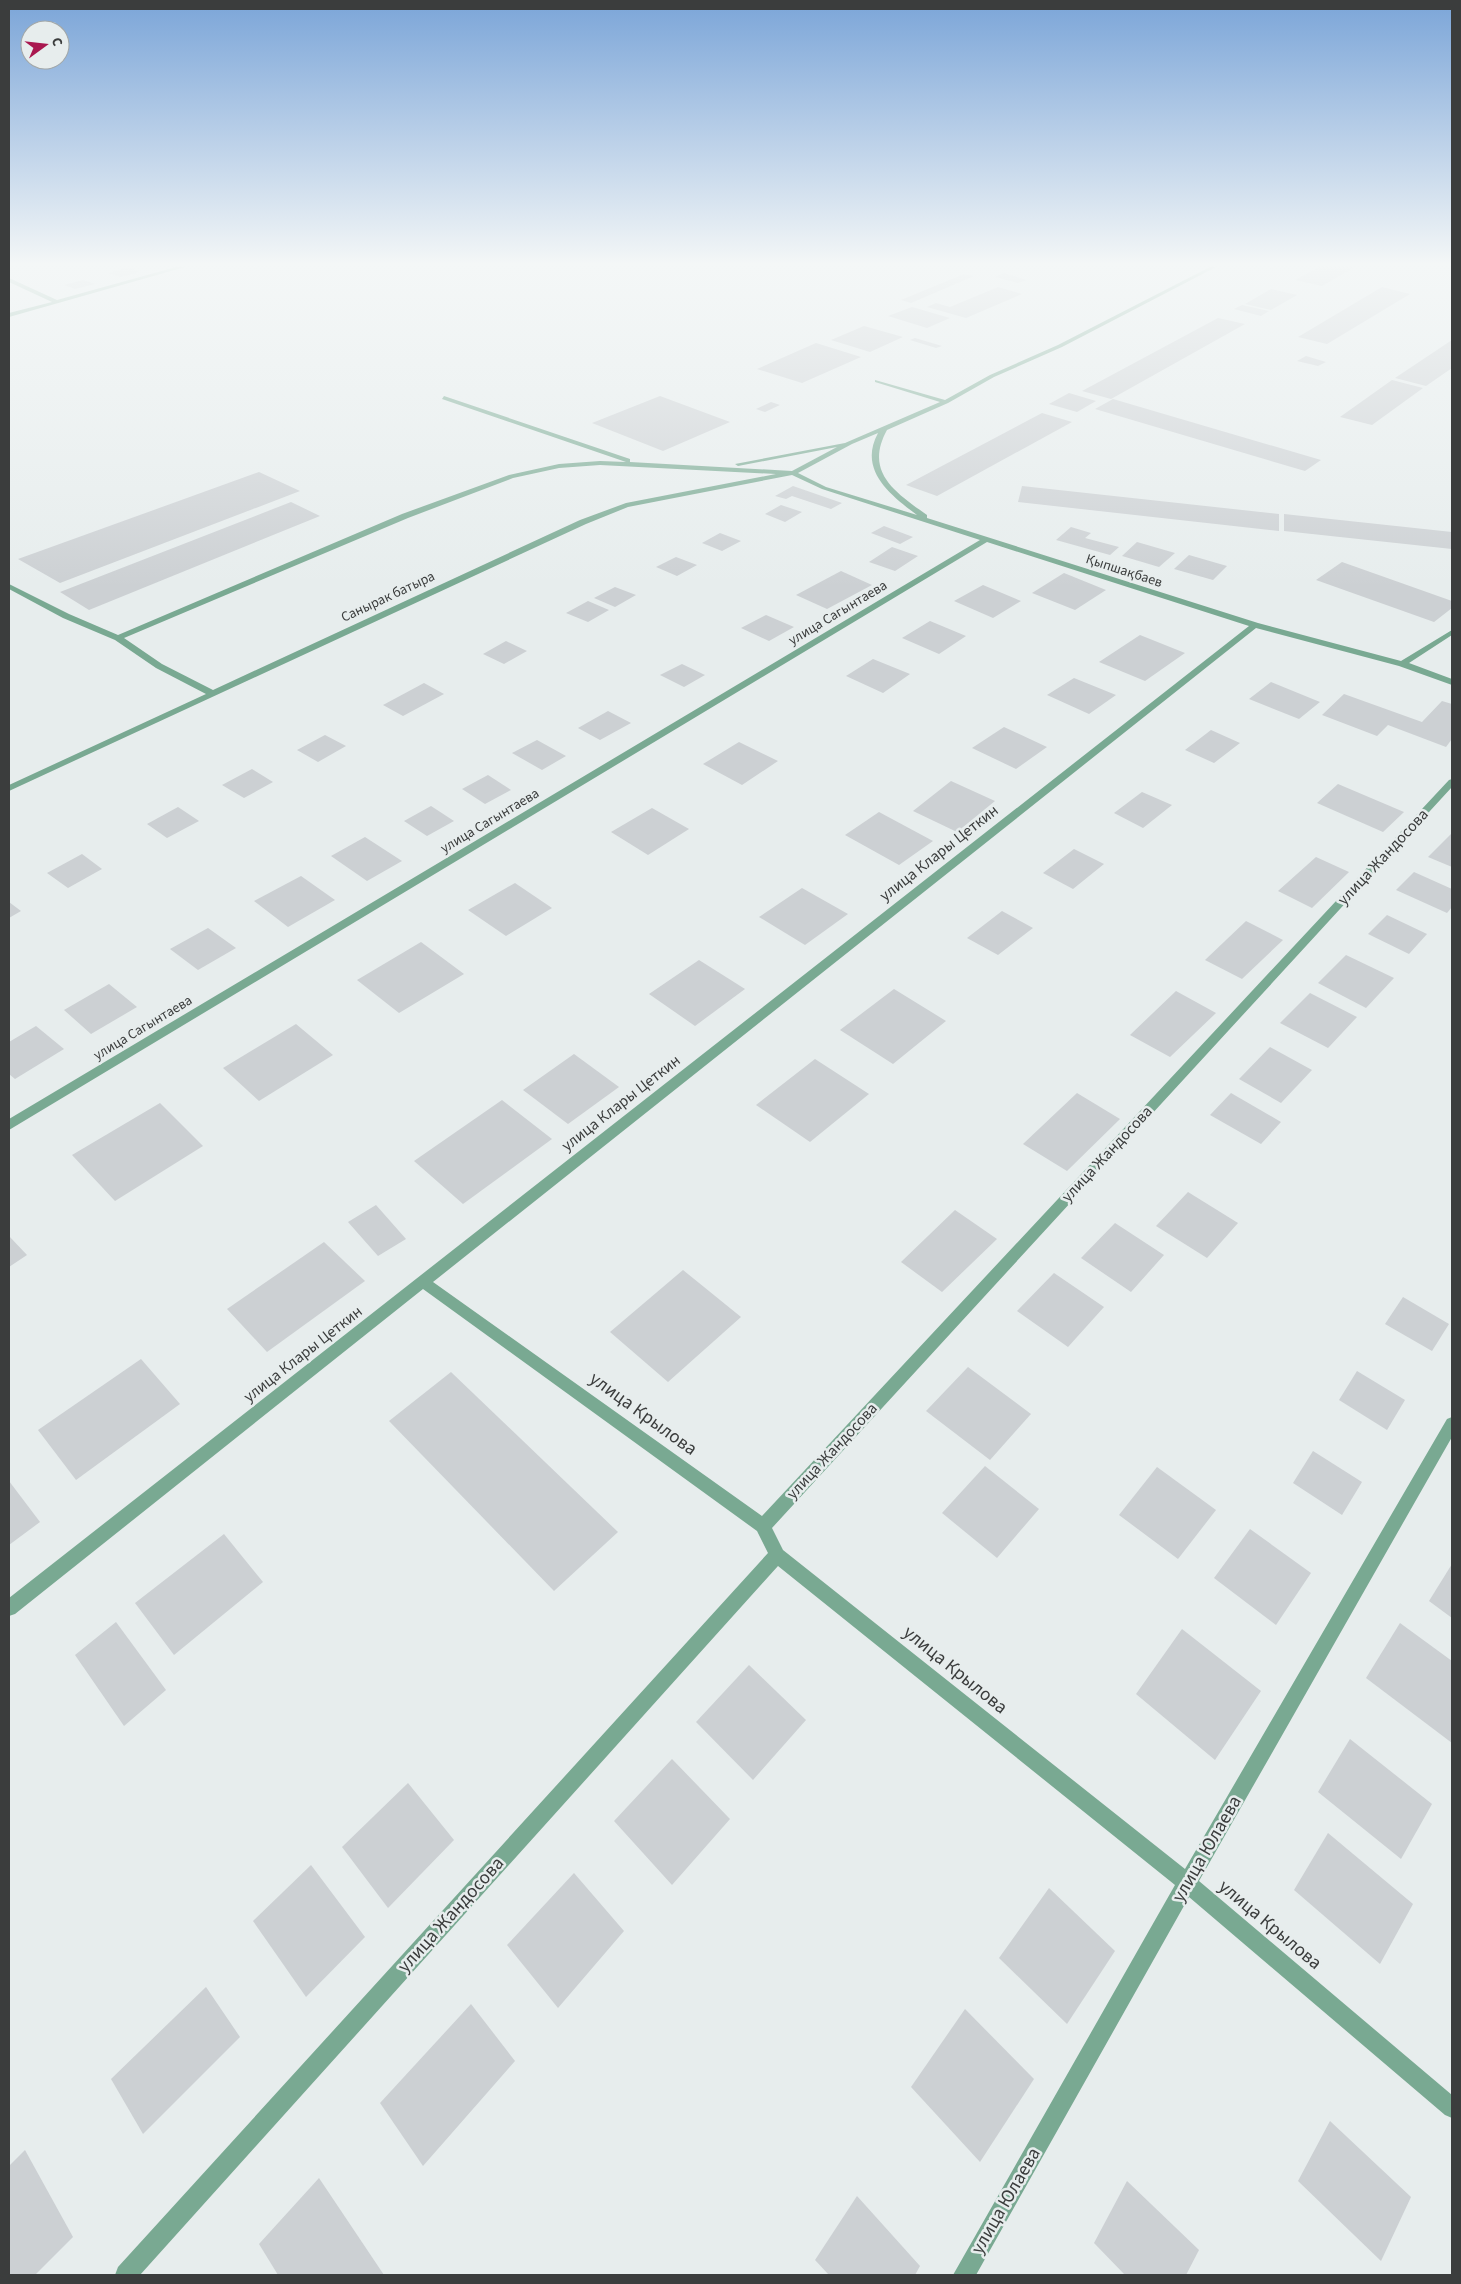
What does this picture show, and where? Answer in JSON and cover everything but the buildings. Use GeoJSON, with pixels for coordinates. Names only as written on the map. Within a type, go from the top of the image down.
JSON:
{"type":"FeatureCollection","features":[{"type":"Feature","properties":{"kind":"street"},"geometry":{"type":"LineString","coordinates":[[118,638],[405,516],[511,476],[559,466],[600,463],[792,473],[850,443],[946,402],[997,374]]}},
{"type":"Feature","properties":{"kind":"street"},"geometry":{"type":"LineString","coordinates":[[876,381],[946,402]]}},
{"type":"Feature","properties":{"kind":"street"},"geometry":{"type":"LineString","coordinates":[[444,398],[640,464]]}},
{"type":"Feature","properties":{"kind":"street"},"geometry":{"type":"LineString","coordinates":[[884,429],[874,450],[878,474],[896,496],[932,523]]}},
{"type":"Feature","properties":{"kind":"street"},"geometry":{"type":"LineString","coordinates":[[704,467],[749,463],[850,443]]}},
{"type":"Feature","properties":{"kind":"street","name":"Қыпшақбаев"},"geometry":{"type":"LineString","coordinates":[[792,473],[824,488],[1254,625],[1402,664],[1452,682]]}},
{"type":"Feature","properties":{"kind":"street","name":"Санырак батыра"},"geometry":{"type":"LineString","coordinates":[[9,788],[583,522],[626,505],[792,473]]}},
{"type":"Feature","properties":{"kind":"street","name":"улица Сагынтаева"},"geometry":{"type":"LineString","coordinates":[[9,1125],[986,540]]}},
{"type":"Feature","properties":{"kind":"street"},"geometry":{"type":"LineString","coordinates":[[9,586],[66,616],[118,638],[158,666],[213,694]]}},
{"type":"Feature","properties":{"kind":"street","name":"улица Клары Цеткин"},"geometry":{"type":"LineString","coordinates":[[9,1608],[1254,625]]}},
{"type":"Feature","properties":{"kind":"street"},"geometry":{"type":"LineString","coordinates":[[1402,664],[1452,632]]}},
{"type":"Feature","properties":{"kind":"street","name":"улица Жандосова"},"geometry":{"type":"LineString","coordinates":[[762,1526],[1452,782]]}},
{"type":"Feature","properties":{"kind":"street","name":"улица Крылова"},"geometry":{"type":"LineString","coordinates":[[422,1281],[762,1526],[776,1555],[1187,1883],[1452,2108]]}},
{"type":"Feature","properties":{"kind":"street","name":"улица Юлаева"},"geometry":{"type":"LineString","coordinates":[[964,2275],[1187,1883],[1452,1424]]}},
{"type":"Feature","properties":{"kind":"street","name":"улица Жандосова"},"geometry":{"type":"LineString","coordinates":[[126,2275],[776,1555]]}}]}
